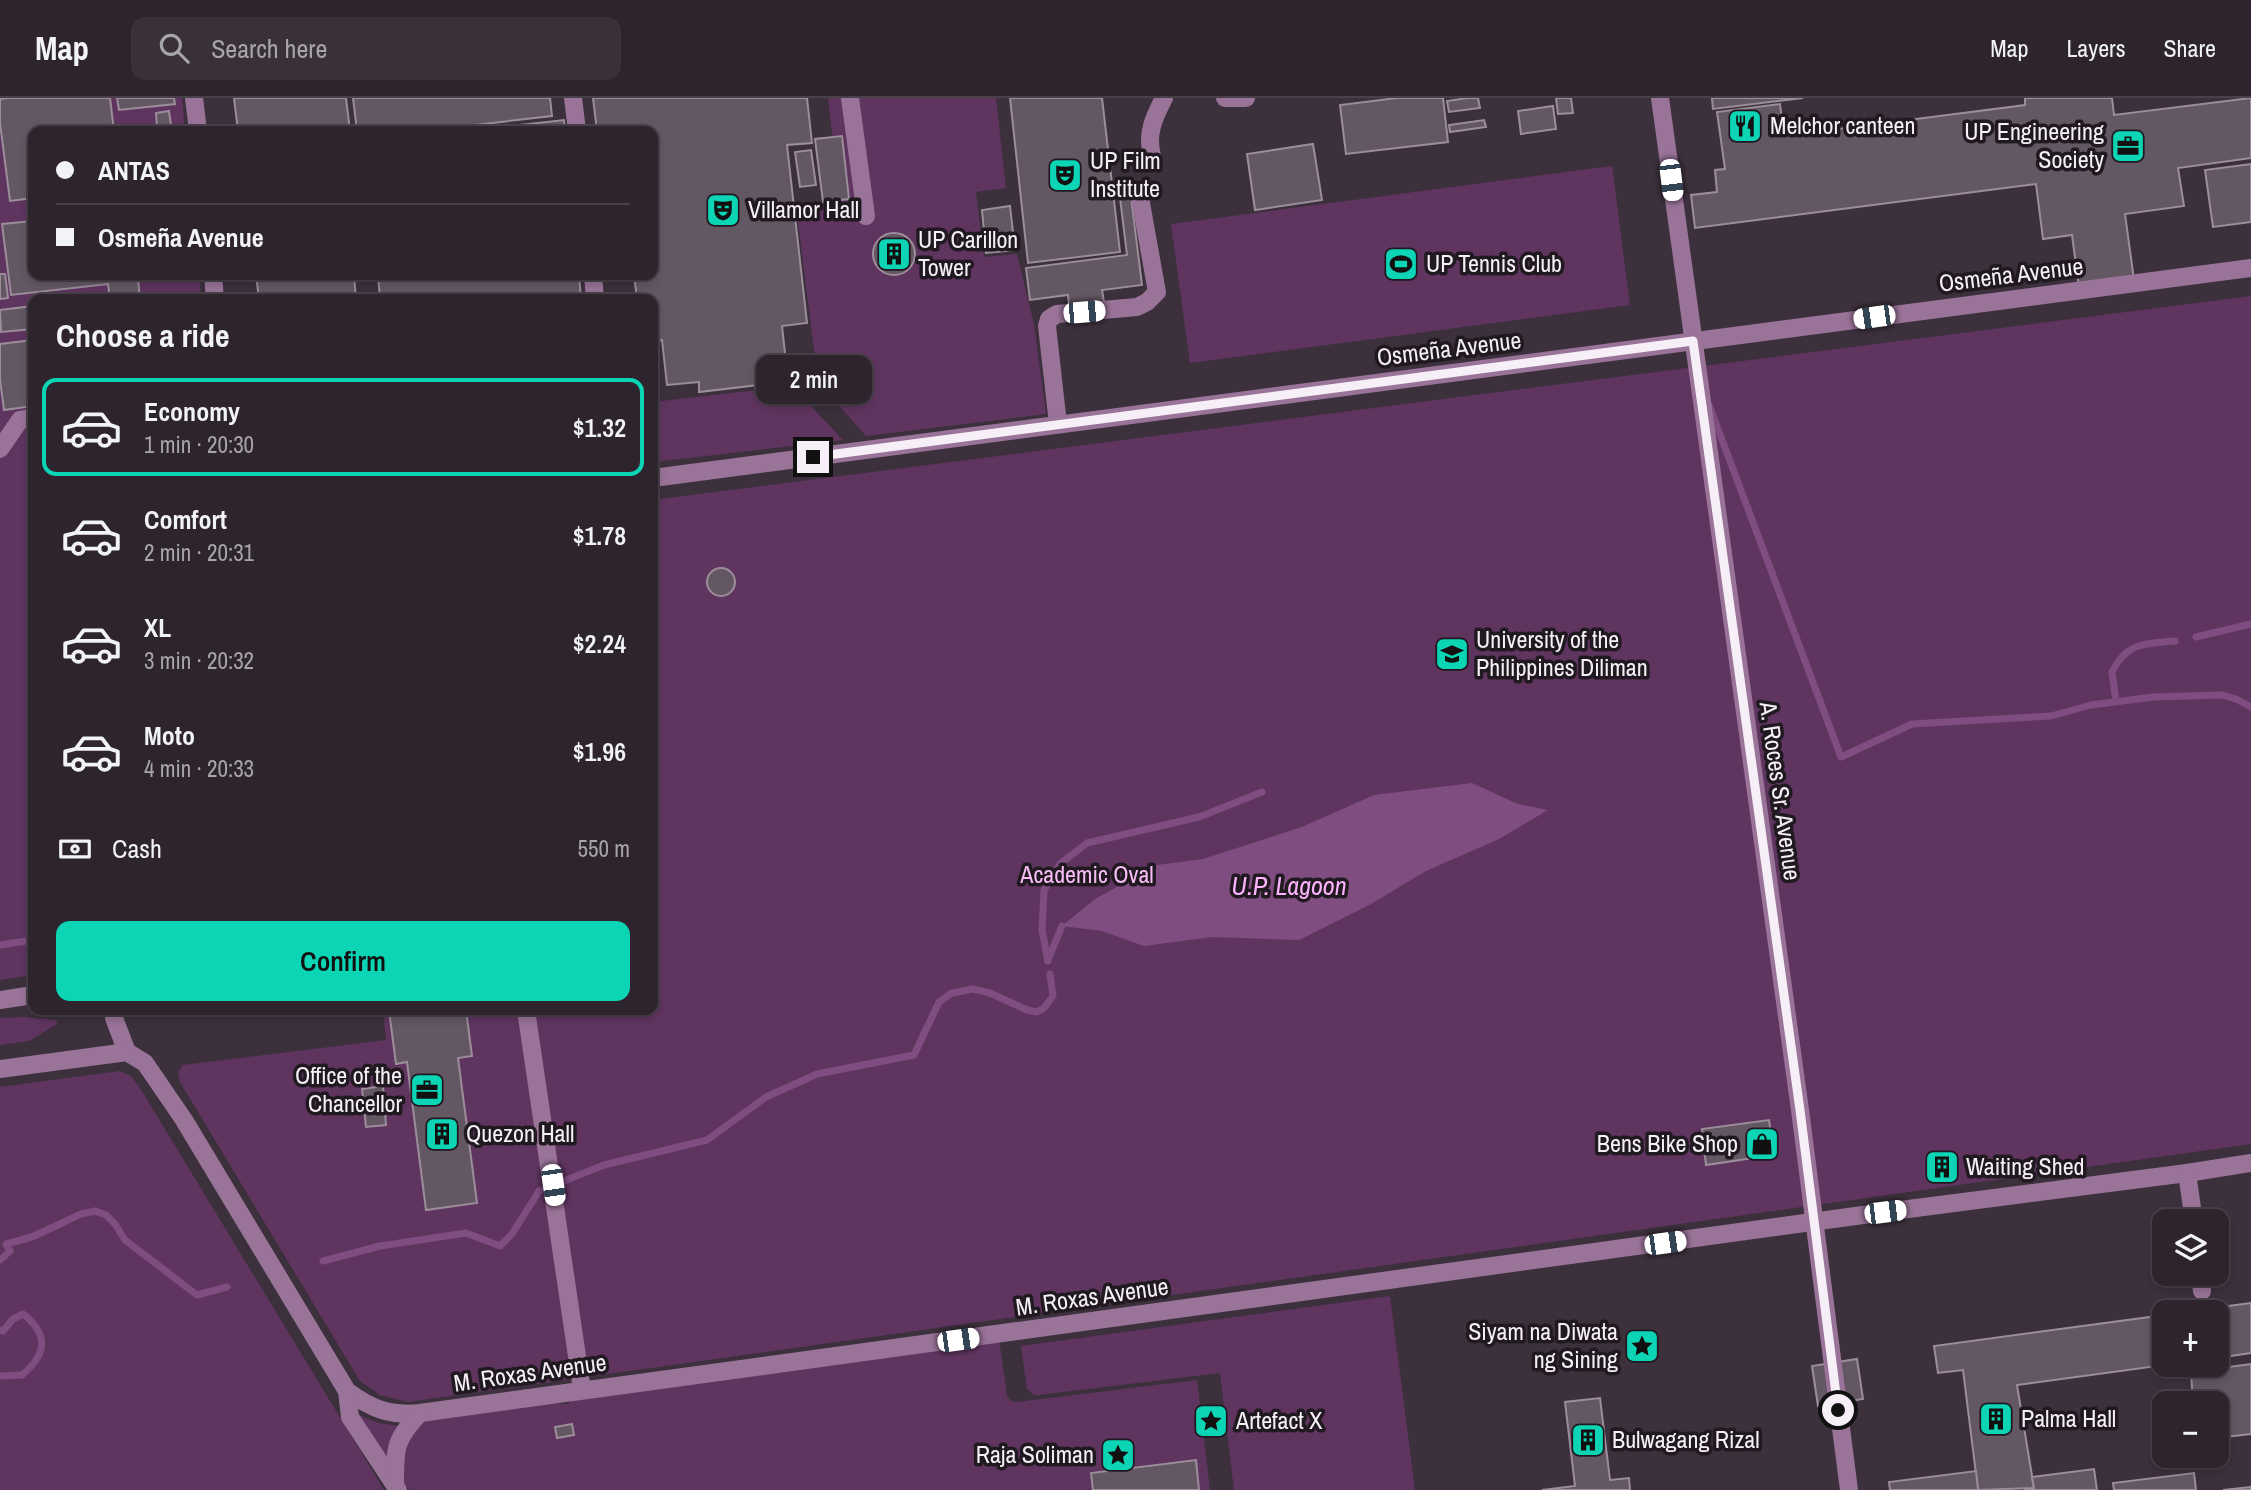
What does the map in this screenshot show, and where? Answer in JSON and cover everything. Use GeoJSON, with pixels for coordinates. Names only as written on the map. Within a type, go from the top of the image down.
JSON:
{"type":"FeatureCollection","features":[{"type":"Feature","properties":{"kind":"street"},"geometry":{"type":"LineString","coordinates":[[194,98],[197,126]]}},
{"type":"Feature","properties":{"kind":"street"},"geometry":{"type":"LineString","coordinates":[[573,98],[576,126]]}},
{"type":"Feature","properties":{"kind":"street"},"geometry":{"type":"LineString","coordinates":[[850,98],[866,216]]}},
{"type":"Feature","properties":{"kind":"street"},"geometry":{"type":"LineString","coordinates":[[1152,156],[1149,147],[1150,132],[1164,98]]}},
{"type":"Feature","properties":{"kind":"street"},"geometry":{"type":"LineString","coordinates":[[1225,98],[1246,98]]}},
{"type":"Feature","properties":{"kind":"street","name":"A. Roces Sr. Avenue"},"geometry":{"type":"LineString","coordinates":[[1660,98],[1849,1490]]}},
{"type":"Feature","properties":{"kind":"street"},"geometry":{"type":"LineString","coordinates":[[1058,424],[1049,319],[1057,314],[1137,307],[1157,292],[1139,192]]}},
{"type":"Feature","properties":{"kind":"street","name":"Osmeña Avenue"},"geometry":{"type":"LineString","coordinates":[[658,477],[2251,268]]}},
{"type":"Feature","properties":{"kind":"street"},"geometry":{"type":"LineString","coordinates":[[0,449],[20,420],[28,419]]}},
{"type":"Feature","properties":{"kind":"street"},"geometry":{"type":"LineString","coordinates":[[0,1000],[28,996]]}},
{"type":"Feature","properties":{"kind":"street"},"geometry":{"type":"LineString","coordinates":[[0,1069],[127,1052],[114,1015]]}},
{"type":"Feature","properties":{"kind":"street"},"geometry":{"type":"LineString","coordinates":[[527,1015],[582,1390]]}},
{"type":"Feature","properties":{"kind":"street","name":"M. Roxas Avenue"},"geometry":{"type":"LineString","coordinates":[[127,1052],[145,1063],[184,1120],[347,1391],[382,1411],[396,1415],[2251,1163]]}},
{"type":"Feature","properties":{"kind":"street"},"geometry":{"type":"LineString","coordinates":[[2187,1173],[2192,1209]]}},
{"type":"Feature","properties":{"kind":"street"},"geometry":{"type":"LineString","coordinates":[[347,1391],[350,1417],[396,1487]]}},
{"type":"Feature","properties":{"kind":"street"},"geometry":{"type":"LineString","coordinates":[[396,1487],[396,1447],[400,1436],[419,1413]]}},
{"type":"Feature","properties":{"kind":"green space"},"geometry":{"type":"Polygon","coordinates":[[[0,98],[182,98],[185,126],[28,126],[28,280],[199,280],[201,294],[28,294],[28,976],[0,980],[0,98]]]}},
{"type":"Feature","properties":{"kind":"green space"},"geometry":{"type":"Polygon","coordinates":[[[828,98],[996,98],[1006,188],[976,192],[984,257],[1017,254],[1034,324],[1046,414],[866,436],[818,382],[796,206],[840,201],[828,98]]]}},
{"type":"Feature","properties":{"kind":"green space","name":"UP Tennis Club"},"geometry":{"type":"Polygon","coordinates":[[[1612,166],[1630,305],[1190,363],[1171,224],[1612,166]]]}},
{"type":"Feature","properties":{"kind":"green space","name":"Academic Oval"},"geometry":{"type":"Polygon","coordinates":[[[2251,296],[2251,1144],[408,1402],[380,1395],[360,1381],[180,1082],[178,1072],[183,1065],[386,1040],[384,1015],[658,1015],[658,499],[2251,296]]]}},
{"type":"Feature","properties":{"kind":"green space"},"geometry":{"type":"Polygon","coordinates":[[[792,386],[843,440],[658,461],[658,401],[792,386]]]}},
{"type":"Feature","properties":{"kind":"green space"},"geometry":{"type":"Polygon","coordinates":[[[0,1018],[55,1020],[57,1024],[29,1041],[0,1045],[0,1018]]]}},
{"type":"Feature","properties":{"kind":"green space"},"geometry":{"type":"Polygon","coordinates":[[[120,1071],[131,1076],[140,1088],[384,1490],[0,1490],[0,1087],[120,1071]]]}},
{"type":"Feature","properties":{"kind":"green space"},"geometry":{"type":"Polygon","coordinates":[[[1390,1296],[1415,1490],[1234,1490],[1220,1373],[1039,1395],[1034,1395],[1027,1389],[1021,1346],[1390,1296]]]}},
{"type":"Feature","properties":{"kind":"green space"},"geometry":{"type":"Polygon","coordinates":[[[999,1339],[1007,1396],[1011,1401],[1197,1380],[1210,1490],[409,1490],[397,1471],[415,1422],[524,1403],[568,1404],[574,1397],[999,1339]]]}},
{"type":"Feature","properties":{"kind":"green space"},"geometry":{"type":"Polygon","coordinates":[[[359,1415],[379,1423],[399,1426],[392,1467],[359,1415]]]}},
{"type":"Feature","properties":{"kind":"water","name":"U.P. Lagoon"},"geometry":{"type":"Polygon","coordinates":[[[1472,783],[1518,804],[1548,810],[1499,839],[1426,871],[1371,904],[1299,940],[1212,937],[1144,946],[1102,931],[1062,926],[1095,899],[1157,865],[1203,859],[1302,827],[1374,795],[1472,783]]]}},
{"type":"Feature","properties":{"kind":"building"},"geometry":{"type":"Polygon","coordinates":[[[110,98],[113,126],[28,126],[28,199],[10,201],[0,123],[0,99],[110,98]]]}},
{"type":"Feature","properties":{"kind":"building"},"geometry":{"type":"Polygon","coordinates":[[[117,98],[174,98],[175,104],[119,110],[117,98]]]}},
{"type":"Feature","properties":{"kind":"building"},"geometry":{"type":"Polygon","coordinates":[[[234,98],[346,98],[349,126],[237,126],[234,98]]]}},
{"type":"Feature","properties":{"kind":"building"},"geometry":{"type":"Polygon","coordinates":[[[353,98],[550,98],[552,116],[466,126],[356,126],[353,98]]]}},
{"type":"Feature","properties":{"kind":"building","name":"Villamor Hall"},"geometry":{"type":"Polygon","coordinates":[[[593,98],[807,98],[812,143],[787,145],[807,323],[782,326],[787,371],[757,374],[758,385],[699,392],[699,382],[667,385],[662,340],[658,340],[658,294],[636,294],[635,280],[658,280],[658,126],[596,126],[593,98]]]}},
{"type":"Feature","properties":{"kind":"building","name":"UP Film Institute"},"geometry":{"type":"Polygon","coordinates":[[[1010,98],[1102,98],[1120,252],[1028,263],[1010,98]]]}},
{"type":"Feature","properties":{"kind":"building"},"geometry":{"type":"Polygon","coordinates":[[[1397,98],[1443,98],[1448,142],[1346,154],[1340,105],[1397,98]]]}},
{"type":"Feature","properties":{"kind":"building"},"geometry":{"type":"Polygon","coordinates":[[[1478,98],[1480,108],[1449,112],[1447,101],[1478,98]]]}},
{"type":"Feature","properties":{"kind":"building"},"geometry":{"type":"Polygon","coordinates":[[[1556,98],[1571,98],[1573,113],[1558,114],[1556,98]]]}},
{"type":"Feature","properties":{"kind":"building"},"geometry":{"type":"Polygon","coordinates":[[[1712,98],[1803,98],[1713,109],[1712,98]]]}},
{"type":"Feature","properties":{"kind":"building"},"geometry":{"type":"Polygon","coordinates":[[[2025,98],[2112,98],[2114,115],[2251,98],[2251,158],[2178,168],[2184,206],[2125,214],[2134,280],[2079,287],[2072,235],[2043,239],[2036,184],[1695,228],[1691,195],[1717,192],[1715,170],[1725,169],[1717,112],[1780,104],[1784,136],[2025,105],[2025,98]]]}},
{"type":"Feature","properties":{"kind":"building"},"geometry":{"type":"Polygon","coordinates":[[[1553,106],[1556,129],[1521,134],[1518,111],[1553,106]]]}},
{"type":"Feature","properties":{"kind":"building"},"geometry":{"type":"Polygon","coordinates":[[[169,111],[171,126],[157,126],[156,113],[169,111]]]}},
{"type":"Feature","properties":{"kind":"building"},"geometry":{"type":"Polygon","coordinates":[[[564,120],[565,126],[511,126],[564,120]]]}},
{"type":"Feature","properties":{"kind":"building"},"geometry":{"type":"Polygon","coordinates":[[[1484,120],[1486,127],[1450,132],[1449,125],[1484,120]]]}},
{"type":"Feature","properties":{"kind":"building"},"geometry":{"type":"Polygon","coordinates":[[[842,136],[849,199],[823,202],[815,139],[842,136]]]}},
{"type":"Feature","properties":{"kind":"building"},"geometry":{"type":"Polygon","coordinates":[[[1313,144],[1322,200],[1255,210],[1247,154],[1313,144]]]}},
{"type":"Feature","properties":{"kind":"building"},"geometry":{"type":"Polygon","coordinates":[[[811,150],[816,185],[800,187],[795,152],[811,150]]]}},
{"type":"Feature","properties":{"kind":"building"},"geometry":{"type":"Polygon","coordinates":[[[2251,164],[2251,222],[2213,227],[2205,170],[2251,164]]]}},
{"type":"Feature","properties":{"kind":"building"},"geometry":{"type":"Polygon","coordinates":[[[1131,197],[1142,285],[1102,290],[1104,302],[1069,306],[1068,295],[1030,300],[1026,268],[1127,255],[1120,198],[1131,197]]]}},
{"type":"Feature","properties":{"kind":"building"},"geometry":{"type":"Polygon","coordinates":[[[1010,206],[1015,250],[986,253],[982,210],[1010,206]]]}},
{"type":"Feature","properties":{"kind":"building"},"geometry":{"type":"Polygon","coordinates":[[[28,221],[28,280],[138,280],[140,294],[109,294],[108,284],[11,295],[2,224],[28,221]]]}},
{"type":"Feature","properties":{"kind":"building","name":"UP Carillon Tower"},"geometry":{"type":"Polygon","coordinates":[[[894,233],[909,239],[915,254],[909,269],[894,275],[879,269],[873,254],[879,239],[894,233]]]}},
{"type":"Feature","properties":{"kind":"building"},"geometry":{"type":"Polygon","coordinates":[[[0,274],[5,274],[8,298],[0,299],[0,274]]]}},
{"type":"Feature","properties":{"kind":"building"},"geometry":{"type":"Polygon","coordinates":[[[257,280],[354,280],[356,294],[258,294],[257,280]]]}},
{"type":"Feature","properties":{"kind":"building"},"geometry":{"type":"Polygon","coordinates":[[[378,280],[579,280],[581,294],[380,294],[378,280]]]}},
{"type":"Feature","properties":{"kind":"building"},"geometry":{"type":"Polygon","coordinates":[[[28,307],[28,329],[1,332],[0,310],[28,307]]]}},
{"type":"Feature","properties":{"kind":"building"},"geometry":{"type":"Polygon","coordinates":[[[28,341],[28,407],[4,410],[0,380],[0,344],[28,341]]]}},
{"type":"Feature","properties":{"kind":"building"},"geometry":{"type":"Polygon","coordinates":[[[721,568],[731,572],[735,582],[731,592],[721,596],[711,592],[707,582],[711,572],[721,568]]]}},
{"type":"Feature","properties":{"kind":"building","name":"Quezon Hall"},"geometry":{"type":"Polygon","coordinates":[[[390,1015],[467,1015],[472,1056],[458,1058],[477,1203],[426,1210],[407,1062],[396,1064],[390,1015]]]}},
{"type":"Feature","properties":{"kind":"building"},"geometry":{"type":"Polygon","coordinates":[[[383,1086],[386,1125],[366,1127],[362,1089],[383,1086]]]}},
{"type":"Feature","properties":{"kind":"building"},"geometry":{"type":"Polygon","coordinates":[[[1769,1120],[1774,1155],[1706,1165],[1702,1129],[1769,1120]]]}},
{"type":"Feature","properties":{"kind":"building","name":"Waiting Shed"},"geometry":{"type":"Polygon","coordinates":[[[1949,1160],[1951,1170],[1934,1173],[1932,1163],[1949,1160]]]}},
{"type":"Feature","properties":{"kind":"building"},"geometry":{"type":"Polygon","coordinates":[[[2251,1303],[2251,1353],[2229,1356],[2229,1306],[2251,1303]]]}},
{"type":"Feature","properties":{"kind":"building","name":"Palma Hall"},"geometry":{"type":"Polygon","coordinates":[[[2152,1317],[2152,1367],[2017,1385],[2034,1488],[1978,1490],[1963,1370],[1938,1373],[1934,1346],[2152,1317]]]}},
{"type":"Feature","properties":{"kind":"building"},"geometry":{"type":"Polygon","coordinates":[[[1857,1359],[1863,1399],[1818,1406],[1812,1366],[1857,1359]]]}},
{"type":"Feature","properties":{"kind":"building"},"geometry":{"type":"Polygon","coordinates":[[[2251,1364],[2251,1434],[2229,1437],[2229,1391],[2192,1391],[2191,1377],[2229,1377],[2229,1367],[2251,1364]]]}},
{"type":"Feature","properties":{"kind":"building","name":"Bulwagang Rizal"},"geometry":{"type":"Polygon","coordinates":[[[1600,1398],[1610,1480],[1629,1478],[1630,1490],[1542,1490],[1575,1486],[1565,1402],[1600,1398]]]}},
{"type":"Feature","properties":{"kind":"building"},"geometry":{"type":"Polygon","coordinates":[[[572,1424],[574,1435],[557,1438],[555,1427],[572,1424]]]}},
{"type":"Feature","properties":{"kind":"building"},"geometry":{"type":"Polygon","coordinates":[[[1196,1460],[1199,1490],[1093,1490],[1091,1473],[1196,1460]]]}},
{"type":"Feature","properties":{"kind":"building"},"geometry":{"type":"Polygon","coordinates":[[[2094,1469],[2097,1490],[2024,1490],[2034,1488],[2032,1477],[2094,1469]]]}},
{"type":"Feature","properties":{"kind":"building"},"geometry":{"type":"Polygon","coordinates":[[[1976,1471],[1978,1490],[1890,1490],[1889,1482],[1976,1471]]]}},
{"type":"Feature","properties":{"kind":"building"},"geometry":{"type":"Polygon","coordinates":[[[2194,1473],[2196,1490],[2114,1490],[2113,1483],[2194,1473]]]}},
{"type":"Feature","properties":{"kind":"building"},"geometry":{"type":"Polygon","coordinates":[[[2251,1487],[2251,1490],[2223,1490],[2251,1487]]]}},
{"type":"Feature","properties":{"kind":"waterway"},"geometry":{"type":"LineString","coordinates":[[1709,405],[1841,757],[1912,724],[2051,716],[2091,705],[2153,697],[2222,695],[2251,707]]}},
{"type":"Feature","properties":{"kind":"waterway"},"geometry":{"type":"LineString","coordinates":[[2196,637],[2251,624]]}},
{"type":"Feature","properties":{"kind":"waterway"},"geometry":{"type":"LineString","coordinates":[[2116,702],[2112,672],[2124,655],[2145,644],[2175,641]]}},
{"type":"Feature","properties":{"kind":"waterway"},"geometry":{"type":"LineString","coordinates":[[1048,961],[1042,930],[1044,890],[1060,864],[1087,843],[1199,817],[1262,792]]}},
{"type":"Feature","properties":{"kind":"waterway"},"geometry":{"type":"LineString","coordinates":[[1048,960],[1062,926]]}},
{"type":"Feature","properties":{"kind":"waterway"},"geometry":{"type":"LineString","coordinates":[[0,945],[28,941]]}},
{"type":"Feature","properties":{"kind":"waterway"},"geometry":{"type":"LineString","coordinates":[[323,1261],[380,1246],[466,1233],[500,1246],[512,1234],[539,1191],[604,1165],[707,1140],[766,1097],[817,1074],[914,1055],[939,1002],[952,993],[973,989],[1037,1012],[1044,1008],[1053,996],[1050,974]]}},
{"type":"Feature","properties":{"kind":"waterway"},"geometry":{"type":"LineString","coordinates":[[0,1260],[10,1251],[6,1244],[32,1237],[81,1214],[95,1211],[106,1215],[125,1240],[197,1295],[227,1287]]}},
{"type":"Feature","properties":{"kind":"waterway"},"geometry":{"type":"LineString","coordinates":[[0,1330],[3,1331],[13,1319],[23,1314],[38,1330],[42,1345],[36,1360],[22,1375],[0,1376]]}},
{"type":"Feature","properties":{"kind":"place","name":"Melchor canteen"},"geometry":{"type":"Point","coordinates":[1745,126]}},
{"type":"Feature","properties":{"kind":"place","name":"UP Engineering Society"},"geometry":{"type":"Point","coordinates":[2128,146]}},
{"type":"Feature","properties":{"kind":"place","name":"UP Film Institute"},"geometry":{"type":"Point","coordinates":[1065,175]}},
{"type":"Feature","properties":{"kind":"place","name":"Villamor Hall"},"geometry":{"type":"Point","coordinates":[723,210]}},
{"type":"Feature","properties":{"kind":"place","name":"UP Carillon Tower"},"geometry":{"type":"Point","coordinates":[894,254]}},
{"type":"Feature","properties":{"kind":"place","name":"UP Tennis Club"},"geometry":{"type":"Point","coordinates":[1401,264]}},
{"type":"Feature","properties":{"kind":"place","name":"University of the Philippines Diliman"},"geometry":{"type":"Point","coordinates":[1452,654]}},
{"type":"Feature","properties":{"kind":"place","name":"Office of the Chancellor"},"geometry":{"type":"Point","coordinates":[427,1090]}},
{"type":"Feature","properties":{"kind":"place","name":"Quezon Hall"},"geometry":{"type":"Point","coordinates":[442,1134]}},
{"type":"Feature","properties":{"kind":"place","name":"Bens Bike Shop"},"geometry":{"type":"Point","coordinates":[1762,1144]}},
{"type":"Feature","properties":{"kind":"place","name":"Waiting Shed"},"geometry":{"type":"Point","coordinates":[1942,1167]}},
{"type":"Feature","properties":{"kind":"place","name":"Siyam na Diwata ng Sining"},"geometry":{"type":"Point","coordinates":[1642,1346]}},
{"type":"Feature","properties":{"kind":"place","name":"Palma Hall"},"geometry":{"type":"Point","coordinates":[1996,1419]}},
{"type":"Feature","properties":{"kind":"place","name":"Artefact X"},"geometry":{"type":"Point","coordinates":[1211,1421]}},
{"type":"Feature","properties":{"kind":"place","name":"Bulwagang Rizal"},"geometry":{"type":"Point","coordinates":[1588,1440]}},
{"type":"Feature","properties":{"kind":"place","name":"Raja Soliman"},"geometry":{"type":"Point","coordinates":[1118,1455]}},
{"type":"Feature","properties":{"kind":"route"},"geometry":{"type":"LineString","coordinates":[[813,457],[1693,341],[1800,1110],[1838,1410]]}}]}
